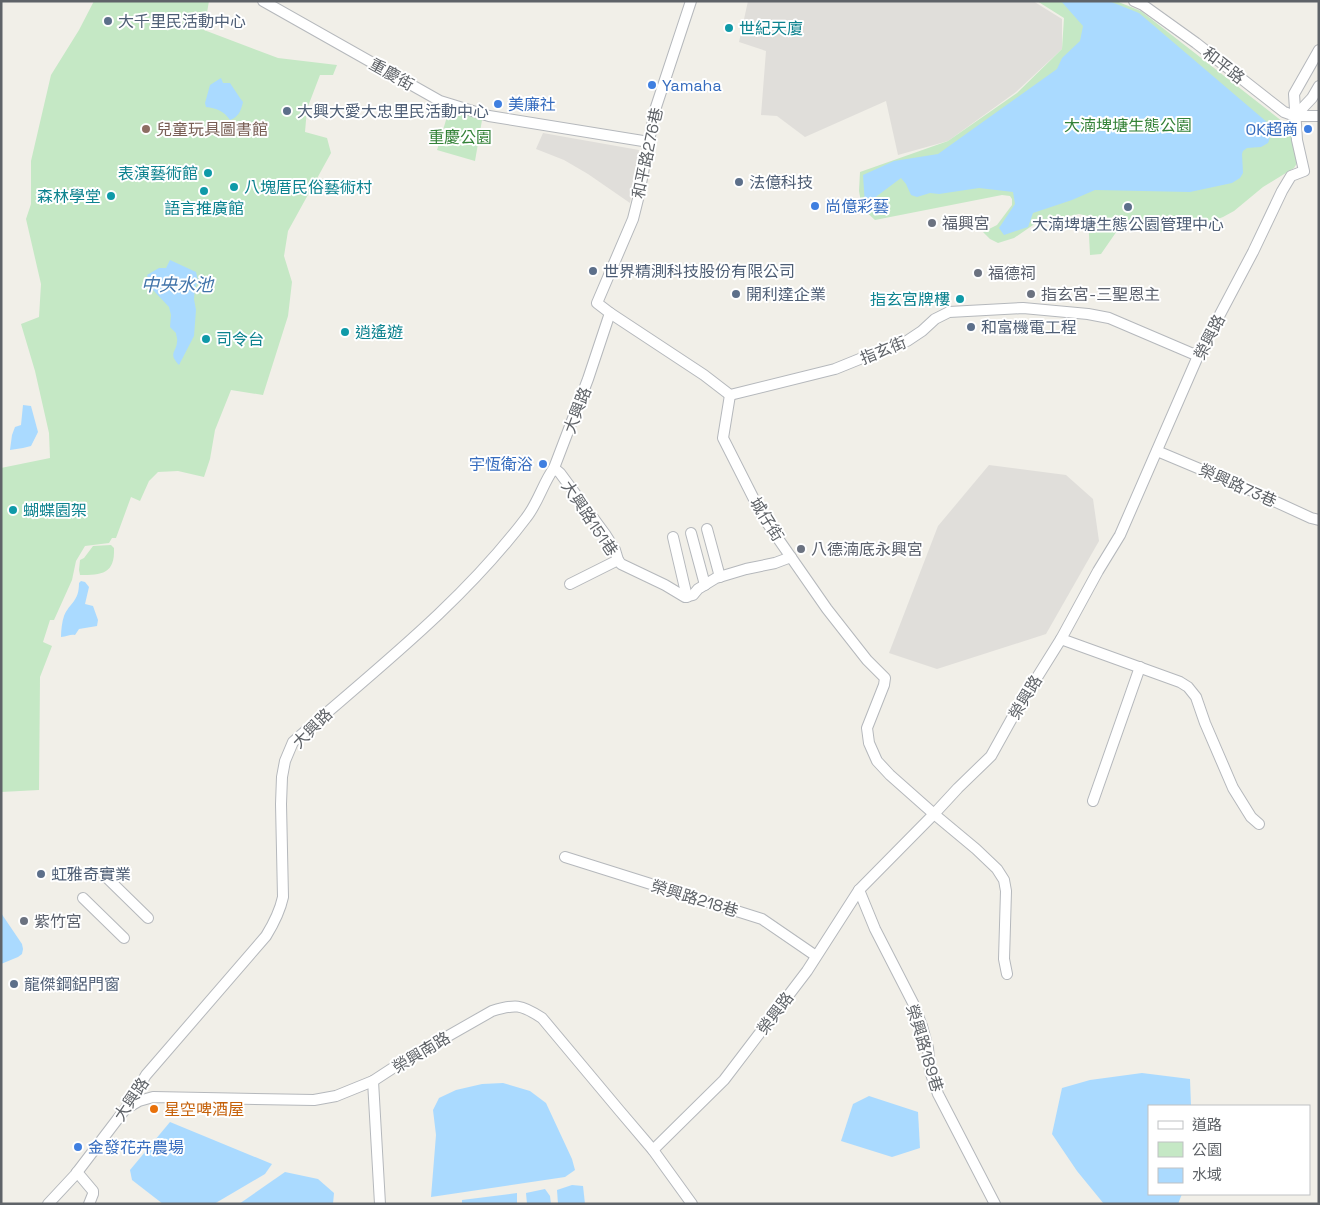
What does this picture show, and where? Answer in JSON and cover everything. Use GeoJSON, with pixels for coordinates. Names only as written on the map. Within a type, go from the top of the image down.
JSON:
{"type":"FeatureCollection","features":[{"type":"Feature","properties":{"kind":"street","name":"重慶街"},"geometry":{"type":"LineString","coordinates":[[263,1],[440,101],[489,116],[649,142]]}},
{"type":"Feature","properties":{"kind":"street","name":"和平路276巷"},"geometry":{"type":"LineString","coordinates":[[610,313],[597,303],[633,219],[656,110],[691,1]]}},
{"type":"Feature","properties":{"kind":"street","name":"和平路"},"geometry":{"type":"LineString","coordinates":[[1134,1],[1149,9],[1196,43],[1284,112],[1295,116],[1319,116]]}},
{"type":"Feature","properties":{"kind":"street"},"geometry":{"type":"LineString","coordinates":[[1295,116],[1294,94],[1319,50]]}},
{"type":"Feature","properties":{"kind":"street"},"geometry":{"type":"LineString","coordinates":[[1295,116],[1312,98],[1319,86]]}},
{"type":"Feature","properties":{"kind":"street","name":"榮興路"},"geometry":{"type":"LineString","coordinates":[[653,1150],[724,1080],[807,972],[859,890],[990,756],[1061,639],[1120,535],[1198,356],[1253,252],[1282,191],[1291,176],[1304,171],[1297,140],[1295,116]]}},
{"type":"Feature","properties":{"kind":"street","name":"指玄街"},"geometry":{"type":"LineString","coordinates":[[730,395],[835,369],[906,341],[922,331],[935,319],[949,312],[1024,308],[1095,315],[1109,318],[1198,356]]}},
{"type":"Feature","properties":{"kind":"street"},"geometry":{"type":"LineString","coordinates":[[610,313],[704,375],[730,395]]}},
{"type":"Feature","properties":{"kind":"street","name":"大興路"},"geometry":{"type":"LineString","coordinates":[[48,1204],[77,1172],[126,1108],[146,1075],[266,936],[276,920],[283,897],[282,778],[285,761],[293,742],[456,598],[528,516],[554,468],[588,379],[610,313]]}},
{"type":"Feature","properties":{"kind":"street","name":"城仔街"},"geometry":{"type":"LineString","coordinates":[[730,395],[723,438],[764,517],[826,609],[867,660],[885,678],[867,728],[869,743],[877,761],[934,814]]}},
{"type":"Feature","properties":{"kind":"street","name":"榮興路73巷"},"geometry":{"type":"LineString","coordinates":[[1157,450],[1319,520]]}},
{"type":"Feature","properties":{"kind":"street","name":"大興路151巷"},"geometry":{"type":"LineString","coordinates":[[554,468],[560,473],[605,534],[621,564],[687,597]]}},
{"type":"Feature","properties":{"kind":"street"},"geometry":{"type":"LineString","coordinates":[[707,529],[720,577]]}},
{"type":"Feature","properties":{"kind":"street"},"geometry":{"type":"LineString","coordinates":[[691,533],[705,585]]}},
{"type":"Feature","properties":{"kind":"street"},"geometry":{"type":"LineString","coordinates":[[673,537],[687,597],[720,577],[791,557]]}},
{"type":"Feature","properties":{"kind":"street"},"geometry":{"type":"LineString","coordinates":[[570,584],[618,560]]}},
{"type":"Feature","properties":{"kind":"street"},"geometry":{"type":"LineString","coordinates":[[1061,639],[1180,682],[1188,687],[1196,697],[1233,788],[1251,817],[1259,824]]}},
{"type":"Feature","properties":{"kind":"street"},"geometry":{"type":"LineString","coordinates":[[1093,801],[1140,667]]}},
{"type":"Feature","properties":{"kind":"street"},"geometry":{"type":"LineString","coordinates":[[934,814],[976,848],[1004,880],[1006,891],[1004,959],[1007,974]]}},
{"type":"Feature","properties":{"kind":"street","name":"榮興路218巷"},"geometry":{"type":"LineString","coordinates":[[565,857],[762,919],[816,956]]}},
{"type":"Feature","properties":{"kind":"street"},"geometry":{"type":"LineString","coordinates":[[103,874],[148,918]]}},
{"type":"Feature","properties":{"kind":"street","name":"榮興路189巷"},"geometry":{"type":"LineString","coordinates":[[859,890],[875,929],[919,1018],[928,1048],[930,1071],[938,1094],[995,1204]]}},
{"type":"Feature","properties":{"kind":"street"},"geometry":{"type":"LineString","coordinates":[[83,898],[124,938]]}},
{"type":"Feature","properties":{"kind":"street","name":"榮興南路"},"geometry":{"type":"LineString","coordinates":[[126,1108],[139,1101],[153,1098],[314,1100],[336,1096],[373,1081],[492,1011],[517,1006],[527,1008],[542,1018],[653,1150]]}},
{"type":"Feature","properties":{"kind":"street"},"geometry":{"type":"LineString","coordinates":[[373,1081],[380,1204]]}},
{"type":"Feature","properties":{"kind":"street"},"geometry":{"type":"LineString","coordinates":[[653,1150],[692,1204]]}},
{"type":"Feature","properties":{"kind":"street"},"geometry":{"type":"LineString","coordinates":[[77,1172],[93,1191],[89,1204]]}},
{"type":"Feature","properties":{"kind":"shaded area"},"geometry":{"type":"Polygon","coordinates":[[[748,1],[1033,1],[1062,19],[1062,49],[1016,92],[948,141],[898,155],[886,101],[805,137],[777,116],[761,115],[766,51],[739,42],[748,1]]]}},
{"type":"Feature","properties":{"kind":"shaded area"},"geometry":{"type":"Polygon","coordinates":[[[543,133],[639,150],[630,203],[564,160],[536,149],[543,133]]]}},
{"type":"Feature","properties":{"kind":"shaded area"},"geometry":{"type":"Polygon","coordinates":[[[989,465],[1066,475],[1093,499],[1099,541],[1046,634],[937,669],[889,653],[938,526],[989,465]]]}},
{"type":"Feature","properties":{"kind":"green space"},"geometry":{"type":"Polygon","coordinates":[[[94,1],[209,1],[204,30],[278,58],[337,65],[333,75],[320,75],[307,109],[305,132],[327,138],[331,153],[288,231],[284,256],[292,282],[288,316],[263,395],[231,390],[215,430],[210,459],[204,477],[178,471],[158,472],[149,481],[140,501],[131,497],[116,538],[112,538],[109,543],[85,546],[76,561],[72,580],[54,620],[50,620],[43,642],[52,646],[40,677],[39,790],[1,792],[1,468],[50,458],[49,433],[35,371],[21,324],[39,317],[41,284],[26,219],[31,204],[31,161],[51,75],[79,30],[94,1]]]}},
{"type":"Feature","properties":{"kind":"green space","name":"大湳埤塘生態公園"},"geometry":{"type":"Polygon","coordinates":[[[1037,1],[1116,1],[1141,11],[1287,125],[1293,133],[1299,160],[1294,168],[1263,187],[1234,211],[1200,226],[1168,227],[1161,232],[1151,232],[1126,225],[1119,228],[1101,254],[1090,255],[1088,216],[1079,214],[1036,223],[1014,238],[998,243],[990,239],[983,232],[997,225],[1012,205],[1010,196],[1002,195],[875,220],[862,208],[859,191],[860,172],[948,141],[1017,93],[1062,49],[1064,18],[1037,1]]]}},
{"type":"Feature","properties":{"kind":"green space","name":"重慶公園"},"geometry":{"type":"Polygon","coordinates":[[[449,110],[482,120],[475,161],[437,150],[449,110]]]}},
{"type":"Feature","properties":{"kind":"green space"},"geometry":{"type":"Polygon","coordinates":[[[111,545],[114,548],[114,557],[106,571],[80,575],[80,560],[84,558],[93,546],[111,545]]]}},
{"type":"Feature","properties":{"kind":"water","name":"大湳埤塘生態公園"},"geometry":{"type":"Polygon","coordinates":[[[1061,1],[1109,1],[1139,13],[1268,123],[1270,138],[1268,143],[1261,147],[1247,148],[1243,151],[1243,173],[1240,178],[1232,183],[1190,192],[1095,190],[1033,213],[1028,227],[1004,235],[999,228],[1015,204],[1013,192],[979,188],[939,194],[930,193],[917,197],[911,195],[901,178],[865,205],[863,175],[894,161],[938,154],[1057,69],[1062,58],[1080,41],[1083,26],[1061,1]]]}},
{"type":"Feature","properties":{"kind":"water"},"geometry":{"type":"Polygon","coordinates":[[[221,78],[223,83],[230,83],[243,102],[238,115],[230,120],[220,110],[206,107],[205,103],[210,85],[221,78]]]}},
{"type":"Feature","properties":{"kind":"water","name":"中央水池"},"geometry":{"type":"Polygon","coordinates":[[[170,260],[196,272],[198,280],[194,299],[196,310],[194,336],[179,365],[173,355],[177,340],[176,333],[170,327],[171,315],[169,307],[153,290],[147,275],[159,268],[166,268],[170,260]]]}},
{"type":"Feature","properties":{"kind":"water"},"geometry":{"type":"Polygon","coordinates":[[[23,405],[31,406],[38,432],[31,446],[10,450],[15,427],[21,425],[23,405]]]}},
{"type":"Feature","properties":{"kind":"water"},"geometry":{"type":"Polygon","coordinates":[[[81,581],[85,582],[89,587],[85,604],[93,606],[98,620],[97,626],[79,629],[75,635],[61,637],[64,616],[78,594],[81,581]]]}},
{"type":"Feature","properties":{"kind":"water"},"geometry":{"type":"Polygon","coordinates":[[[1,913],[22,944],[23,949],[22,954],[18,957],[1,964],[1,913]]]}},
{"type":"Feature","properties":{"kind":"water"},"geometry":{"type":"Polygon","coordinates":[[[1142,1073],[1190,1079],[1191,1105],[1148,1105],[1148,1195],[1182,1195],[1178,1204],[1104,1204],[1077,1171],[1052,1134],[1062,1088],[1090,1080],[1142,1073]]]}},
{"type":"Feature","properties":{"kind":"water"},"geometry":{"type":"Polygon","coordinates":[[[503,1083],[530,1091],[546,1103],[572,1159],[575,1170],[565,1177],[431,1197],[436,1135],[433,1110],[439,1098],[456,1090],[482,1084],[503,1083]]]}},
{"type":"Feature","properties":{"kind":"water"},"geometry":{"type":"Polygon","coordinates":[[[869,1096],[918,1112],[920,1148],[892,1157],[841,1141],[853,1104],[869,1096]]]}},
{"type":"Feature","properties":{"kind":"water"},"geometry":{"type":"Polygon","coordinates":[[[170,1122],[272,1164],[265,1174],[214,1204],[163,1204],[132,1180],[130,1170],[170,1122]]]}},
{"type":"Feature","properties":{"kind":"water"},"geometry":{"type":"Polygon","coordinates":[[[285,1172],[318,1179],[334,1193],[333,1204],[239,1204],[285,1172]]]}},
{"type":"Feature","properties":{"kind":"water"},"geometry":{"type":"Polygon","coordinates":[[[572,1185],[583,1186],[585,1204],[558,1204],[557,1190],[572,1185]]]}},
{"type":"Feature","properties":{"kind":"water"},"geometry":{"type":"Polygon","coordinates":[[[545,1189],[550,1196],[551,1204],[527,1204],[526,1193],[545,1189]]]}},
{"type":"Feature","properties":{"kind":"water"},"geometry":{"type":"Polygon","coordinates":[[[517,1193],[517,1204],[462,1204],[462,1200],[517,1193]]]}},
{"type":"Feature","properties":{"kind":"place","name":"大千里民活動中心"},"geometry":{"type":"Point","coordinates":[108,21]}},
{"type":"Feature","properties":{"kind":"place","name":"世紀天廈"},"geometry":{"type":"Point","coordinates":[729,28]}},
{"type":"Feature","properties":{"kind":"place","name":"Yamaha"},"geometry":{"type":"Point","coordinates":[652,85]}},
{"type":"Feature","properties":{"kind":"place","name":"美廉社"},"geometry":{"type":"Point","coordinates":[498,104]}},
{"type":"Feature","properties":{"kind":"place","name":"大興大愛大忠里民活動中心"},"geometry":{"type":"Point","coordinates":[287,111]}},
{"type":"Feature","properties":{"kind":"place","name":"兒童玩具圖書館"},"geometry":{"type":"Point","coordinates":[146,129]}},
{"type":"Feature","properties":{"kind":"place","name":"OK超商"},"geometry":{"type":"Point","coordinates":[1308,129]}},
{"type":"Feature","properties":{"kind":"place","name":"表演藝術館"},"geometry":{"type":"Point","coordinates":[208,173]}},
{"type":"Feature","properties":{"kind":"place","name":"法億科技"},"geometry":{"type":"Point","coordinates":[739,182]}},
{"type":"Feature","properties":{"kind":"place","name":"八塊厝民俗藝術村"},"geometry":{"type":"Point","coordinates":[234,187]}},
{"type":"Feature","properties":{"kind":"place","name":"語言推廣館"},"geometry":{"type":"Point","coordinates":[204,191]}},
{"type":"Feature","properties":{"kind":"place","name":"森林學堂"},"geometry":{"type":"Point","coordinates":[111,196]}},
{"type":"Feature","properties":{"kind":"place","name":"尚億彩藝"},"geometry":{"type":"Point","coordinates":[815,206]}},
{"type":"Feature","properties":{"kind":"place","name":"大湳埤塘生態公園管理中心"},"geometry":{"type":"Point","coordinates":[1128,207]}},
{"type":"Feature","properties":{"kind":"place","name":"福興宮"},"geometry":{"type":"Point","coordinates":[932,223]}},
{"type":"Feature","properties":{"kind":"place","name":"世界精測科技股份有限公司"},"geometry":{"type":"Point","coordinates":[593,271]}},
{"type":"Feature","properties":{"kind":"place","name":"福德祠"},"geometry":{"type":"Point","coordinates":[978,273]}},
{"type":"Feature","properties":{"kind":"place","name":"開利達企業"},"geometry":{"type":"Point","coordinates":[736,294]}},
{"type":"Feature","properties":{"kind":"place","name":"指玄宮-三聖恩主"},"geometry":{"type":"Point","coordinates":[1031,294]}},
{"type":"Feature","properties":{"kind":"place","name":"指玄宮牌樓"},"geometry":{"type":"Point","coordinates":[960,299]}},
{"type":"Feature","properties":{"kind":"place","name":"和富機電工程"},"geometry":{"type":"Point","coordinates":[971,327]}},
{"type":"Feature","properties":{"kind":"place","name":"逍遙遊"},"geometry":{"type":"Point","coordinates":[345,332]}},
{"type":"Feature","properties":{"kind":"place","name":"司令台"},"geometry":{"type":"Point","coordinates":[206,339]}},
{"type":"Feature","properties":{"kind":"place","name":"宇恆衛浴"},"geometry":{"type":"Point","coordinates":[543,464]}},
{"type":"Feature","properties":{"kind":"place","name":"蝴蝶園架"},"geometry":{"type":"Point","coordinates":[13,510]}},
{"type":"Feature","properties":{"kind":"place","name":"八德湳底永興宮"},"geometry":{"type":"Point","coordinates":[801,549]}},
{"type":"Feature","properties":{"kind":"place","name":"虹雅奇實業"},"geometry":{"type":"Point","coordinates":[41,874]}},
{"type":"Feature","properties":{"kind":"place","name":"紫竹宮"},"geometry":{"type":"Point","coordinates":[24,921]}},
{"type":"Feature","properties":{"kind":"place","name":"龍傑鋼鋁門窗"},"geometry":{"type":"Point","coordinates":[14,984]}},
{"type":"Feature","properties":{"kind":"place","name":"星空啤酒屋"},"geometry":{"type":"Point","coordinates":[154,1109]}},
{"type":"Feature","properties":{"kind":"place","name":"金發花卉農場"},"geometry":{"type":"Point","coordinates":[78,1147]}}]}
